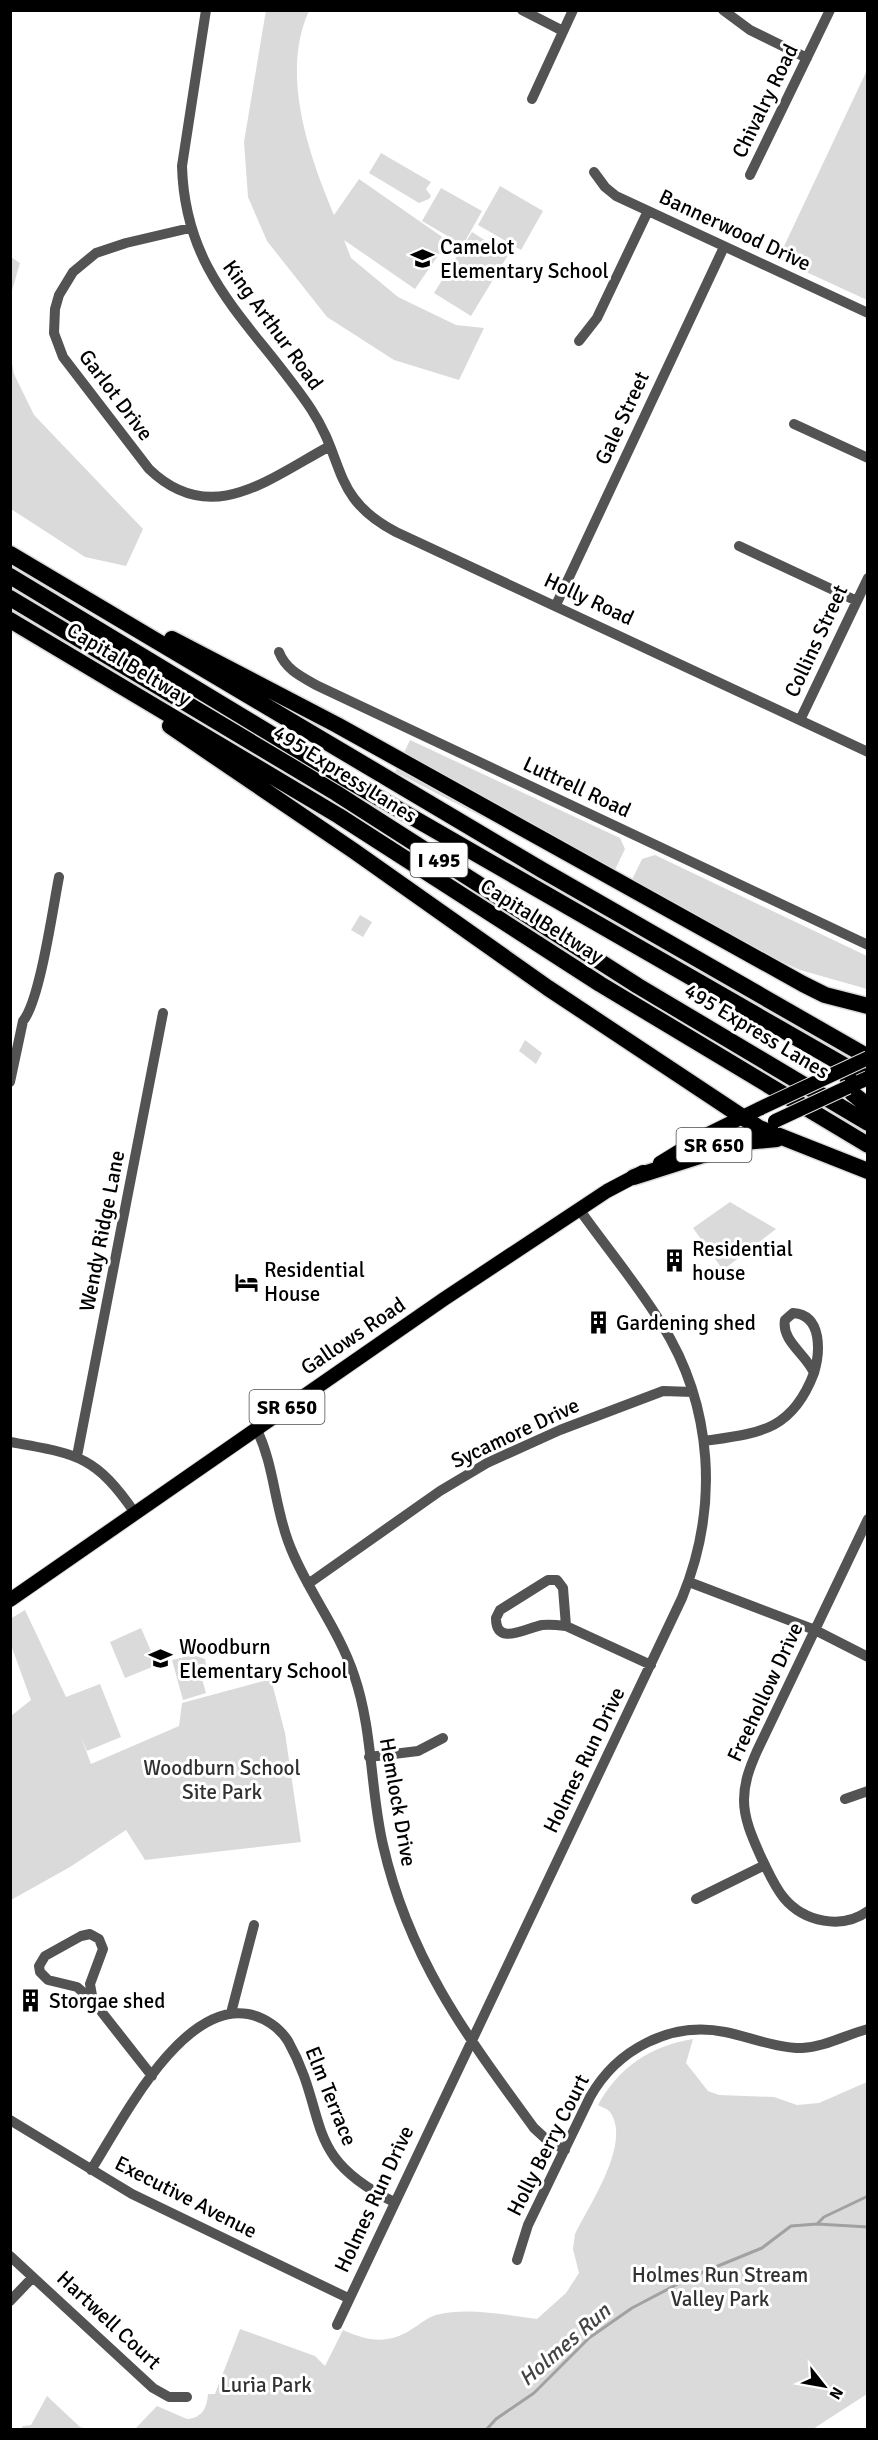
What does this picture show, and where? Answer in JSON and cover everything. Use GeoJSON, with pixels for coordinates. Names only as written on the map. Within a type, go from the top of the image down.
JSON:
{"type":"FeatureCollection","features":[{"type":"Feature","properties":{"kind":"highway","name":"Capital Beltway"},"geometry":{"type":"LineString","coordinates":[[10,554],[542,870],[867,1058]]}},
{"type":"Feature","properties":{"kind":"highway","name":"495 Express Lanes"},"geometry":{"type":"LineString","coordinates":[[10,576],[863,1089]]}},
{"type":"Feature","properties":{"kind":"highway"},"geometry":{"type":"LineString","coordinates":[[64,586],[196,651],[337,725],[803,984],[825,995],[867,1006]]}},
{"type":"Feature","properties":{"kind":"highway","name":"495 Express Lanes"},"geometry":{"type":"LineString","coordinates":[[10,598],[336,793],[638,986],[867,1123]]}},
{"type":"Feature","properties":{"kind":"highway","name":"Capital Beltway"},"geometry":{"type":"LineString","coordinates":[[10,620],[339,816],[454,892],[631,1003],[867,1145]]}},
{"type":"Feature","properties":{"kind":"highway"},"geometry":{"type":"LineString","coordinates":[[84,664],[202,750],[338,839],[548,988],[743,1116],[767,1124],[788,1140]]}},
{"type":"Feature","properties":{"kind":"highway"},"geometry":{"type":"LineString","coordinates":[[631,1003],[867,1154]]}},
{"type":"Feature","properties":{"kind":"highway"},"geometry":{"type":"LineString","coordinates":[[845,1069],[863,1089]]}},
{"type":"Feature","properties":{"kind":"highway"},"geometry":{"type":"LineString","coordinates":[[634,1177],[744,1142],[767,1138],[788,1140],[844,1159],[867,1171]]}},
{"type":"Feature","properties":{"kind":"main road","name":"Gallows Road"},"geometry":{"type":"LineString","coordinates":[[668,1160],[704,1136],[743,1116],[867,1058]]}},
{"type":"Feature","properties":{"kind":"main road","name":"Gallows Road"},"geometry":{"type":"LineString","coordinates":[[10,1600],[256,1428],[579,1209],[668,1160],[863,1089]]}},
{"type":"Feature","properties":{"kind":"street","name":"King Arthur Road"},"geometry":{"type":"LineString","coordinates":[[206,10],[182,166],[190,228],[217,286],[311,410],[330,446]]}},
{"type":"Feature","properties":{"kind":"street"},"geometry":{"type":"LineString","coordinates":[[522,10],[563,31]]}},
{"type":"Feature","properties":{"kind":"street"},"geometry":{"type":"LineString","coordinates":[[532,99],[573,10]]}},
{"type":"Feature","properties":{"kind":"street"},"geometry":{"type":"LineString","coordinates":[[723,10],[750,30],[807,58]]}},
{"type":"Feature","properties":{"kind":"street","name":"Chivalry Road"},"geometry":{"type":"LineString","coordinates":[[750,175],[830,10]]}},
{"type":"Feature","properties":{"kind":"street","name":"Bannerwood Drive"},"geometry":{"type":"LineString","coordinates":[[594,172],[605,187],[616,196],[867,313]]}},
{"type":"Feature","properties":{"kind":"street"},"geometry":{"type":"LineString","coordinates":[[579,341],[597,318],[648,211]]}},
{"type":"Feature","properties":{"kind":"street","name":"Garlot Drive"},"geometry":{"type":"LineString","coordinates":[[190,228],[105,249],[73,272],[59,295],[55,309],[54,333],[63,357],[149,470],[165,483],[183,493],[207,498],[234,496],[330,446]]}},
{"type":"Feature","properties":{"kind":"street","name":"Gale Street"},"geometry":{"type":"LineString","coordinates":[[556,605],[724,247]]}},
{"type":"Feature","properties":{"kind":"street"},"geometry":{"type":"LineString","coordinates":[[794,424],[867,458]]}},
{"type":"Feature","properties":{"kind":"street","name":"Holly Road"},"geometry":{"type":"LineString","coordinates":[[330,446],[349,494],[368,516],[396,532],[867,752]]}},
{"type":"Feature","properties":{"kind":"street"},"geometry":{"type":"LineString","coordinates":[[739,546],[857,601]]}},
{"type":"Feature","properties":{"kind":"street","name":"Collins Street"},"geometry":{"type":"LineString","coordinates":[[800,720],[867,578]]}},
{"type":"Feature","properties":{"kind":"street","name":"Luttrell Road"},"geometry":{"type":"LineString","coordinates":[[279,652],[283,661],[293,671],[318,686],[867,945]]}},
{"type":"Feature","properties":{"kind":"street"},"geometry":{"type":"LineString","coordinates":[[10,1082],[23,1021],[35,994],[59,877]]}},
{"type":"Feature","properties":{"kind":"street","name":"Wendy Ridge Lane"},"geometry":{"type":"LineString","coordinates":[[77,1456],[164,1012]]}},
{"type":"Feature","properties":{"kind":"street","name":"Holmes Run Drive"},"geometry":{"type":"LineString","coordinates":[[337,2325],[651,1665],[689,1582],[701,1540],[705,1511],[704,1441],[693,1392],[662,1324],[579,1209]]}},
{"type":"Feature","properties":{"kind":"street"},"geometry":{"type":"LineString","coordinates":[[704,1441],[753,1434],[782,1421],[801,1402],[814,1373],[820,1349],[816,1331],[806,1318],[793,1313],[786,1320],[785,1330],[795,1346],[808,1358],[814,1373]]}},
{"type":"Feature","properties":{"kind":"street","name":"Sycamore Drive"},"geometry":{"type":"LineString","coordinates":[[308,1584],[440,1491],[487,1463],[560,1430],[663,1391],[693,1392]]}},
{"type":"Feature","properties":{"kind":"street","name":"Hemlock Drive"},"geometry":{"type":"LineString","coordinates":[[256,1428],[270,1460],[277,1509],[288,1541],[308,1584],[335,1629],[355,1677],[365,1721],[382,1844],[402,1911],[429,1973],[470,2042],[534,2128],[543,2137],[565,2150]]}},
{"type":"Feature","properties":{"kind":"street"},"geometry":{"type":"LineString","coordinates":[[10,1442],[77,1456],[98,1468],[111,1479],[135,1513]]}},
{"type":"Feature","properties":{"kind":"street","name":"Freehollow Drive"},"geometry":{"type":"LineString","coordinates":[[867,1520],[757,1751],[745,1782],[745,1815],[765,1865],[785,1899],[808,1916],[833,1922],[847,1921],[867,1911]]}},
{"type":"Feature","properties":{"kind":"street"},"geometry":{"type":"LineString","coordinates":[[566,1626],[562,1585],[553,1579],[500,1610],[496,1618],[498,1629],[508,1635],[542,1625],[566,1626],[651,1665]]}},
{"type":"Feature","properties":{"kind":"street"},"geometry":{"type":"LineString","coordinates":[[689,1582],[815,1630],[867,1657]]}},
{"type":"Feature","properties":{"kind":"street"},"geometry":{"type":"LineString","coordinates":[[369,1757],[418,1751],[443,1738]]}},
{"type":"Feature","properties":{"kind":"street"},"geometry":{"type":"LineString","coordinates":[[845,1799],[867,1791]]}},
{"type":"Feature","properties":{"kind":"street"},"geometry":{"type":"LineString","coordinates":[[696,1899],[765,1865]]}},
{"type":"Feature","properties":{"kind":"street"},"geometry":{"type":"LineString","coordinates":[[231,2013],[254,1925]]}},
{"type":"Feature","properties":{"kind":"street"},"geometry":{"type":"LineString","coordinates":[[93,2001],[90,1984],[103,1949],[97,1936],[84,1935],[45,1956],[39,1966],[40,1972],[48,1980],[77,1988],[93,2001],[152,2076]]}},
{"type":"Feature","properties":{"kind":"street","name":"Elm Terrace"},"geometry":{"type":"LineString","coordinates":[[91,2170],[152,2076],[196,2028],[211,2018],[242,2013],[265,2019],[284,2035],[296,2059],[321,2132],[332,2156],[358,2183],[394,2202]]}},
{"type":"Feature","properties":{"kind":"street","name":"Holly Berry Court"},"geometry":{"type":"LineString","coordinates":[[517,2260],[528,2225],[601,2080],[626,2055],[654,2038],[679,2031],[706,2030],[801,2048],[830,2042],[867,2029]]}},
{"type":"Feature","properties":{"kind":"street","name":"Executive Avenue"},"geometry":{"type":"LineString","coordinates":[[10,2120],[132,2194],[348,2298]]}},
{"type":"Feature","properties":{"kind":"street","name":"Hartwell Court"},"geometry":{"type":"LineString","coordinates":[[10,2256],[153,2388],[170,2397],[187,2397]]}},
{"type":"Feature","properties":{"kind":"street"},"geometry":{"type":"LineString","coordinates":[[10,2301],[33,2277]]}},
{"type":"Feature","properties":{"kind":"green space"},"geometry":{"type":"Polygon","coordinates":[[[266,10],[309,11],[301,35],[297,61],[301,114],[315,167],[334,215],[359,179],[448,241],[415,289],[344,240],[351,258],[398,297],[456,325],[484,328],[459,380],[394,360],[327,317],[267,241],[248,197],[244,142],[266,10]]]}},
{"type":"Feature","properties":{"kind":"green space"},"geometry":{"type":"Polygon","coordinates":[[[867,70],[867,300],[778,259],[867,70]]]}},
{"type":"Feature","properties":{"kind":"green space"},"geometry":{"type":"Polygon","coordinates":[[[381,153],[431,182],[426,189],[431,196],[429,199],[419,203],[369,173],[381,153]]]}},
{"type":"Feature","properties":{"kind":"green space"},"geometry":{"type":"Polygon","coordinates":[[[500,186],[543,211],[521,250],[478,225],[500,186]]]}},
{"type":"Feature","properties":{"kind":"green space"},"geometry":{"type":"Polygon","coordinates":[[[441,188],[482,211],[463,245],[422,221],[441,188]]]}},
{"type":"Feature","properties":{"kind":"green space"},"geometry":{"type":"Polygon","coordinates":[[[472,232],[508,255],[471,316],[434,293],[472,232]]]}},
{"type":"Feature","properties":{"kind":"green space"},"geometry":{"type":"Polygon","coordinates":[[[11,257],[20,263],[11,294],[11,257]]]}},
{"type":"Feature","properties":{"kind":"green space"},"geometry":{"type":"Polygon","coordinates":[[[10,353],[14,374],[34,415],[143,529],[126,566],[85,557],[11,509],[10,353]]]}},
{"type":"Feature","properties":{"kind":"green space"},"geometry":{"type":"Polygon","coordinates":[[[410,740],[620,838],[625,849],[609,882],[395,772],[410,740]]]}},
{"type":"Feature","properties":{"kind":"green space"},"geometry":{"type":"Polygon","coordinates":[[[655,855],[867,956],[867,989],[800,970],[627,890],[642,859],[655,855]]]}},
{"type":"Feature","properties":{"kind":"green space"},"geometry":{"type":"Polygon","coordinates":[[[360,915],[372,922],[363,937],[351,930],[360,915]]]}},
{"type":"Feature","properties":{"kind":"green space"},"geometry":{"type":"Polygon","coordinates":[[[525,1040],[542,1053],[536,1064],[519,1051],[525,1040]]]}},
{"type":"Feature","properties":{"kind":"green space"},"geometry":{"type":"Polygon","coordinates":[[[730,1202],[776,1229],[723,1270],[693,1228],[730,1202]]]}},
{"type":"Feature","properties":{"kind":"green space","name":"Woodburn School Site Park"},"geometry":{"type":"Polygon","coordinates":[[[25,1610],[66,1697],[100,1684],[121,1737],[87,1751],[81,1737],[91,1764],[179,1726],[182,1703],[271,1679],[285,1733],[301,1842],[145,1860],[126,1830],[70,1867],[11,1900],[11,1716],[31,1700],[11,1645],[10,1619],[25,1610]]]}},
{"type":"Feature","properties":{"kind":"green space"},"geometry":{"type":"Polygon","coordinates":[[[141,1628],[157,1665],[125,1678],[110,1642],[141,1628]]]}},
{"type":"Feature","properties":{"kind":"green space"},"geometry":{"type":"Polygon","coordinates":[[[193,1655],[205,1659],[208,1676],[202,1679],[206,1693],[183,1700],[172,1660],[193,1655]]]}},
{"type":"Feature","properties":{"kind":"green space","name":"Holmes Run Stream Valley Park"},"geometry":{"type":"Polygon","coordinates":[[[693,2039],[686,2063],[708,2091],[719,2095],[774,2097],[797,2105],[819,2103],[867,2082],[867,2394],[813,2429],[135,2429],[157,2406],[187,2419],[200,2414],[205,2408],[208,2394],[215,2394],[240,2329],[315,2356],[325,2366],[343,2330],[378,2340],[403,2334],[433,2316],[448,2313],[486,2312],[537,2319],[566,2293],[579,2273],[573,2249],[575,2234],[606,2174],[616,2140],[615,2125],[610,2112],[598,2105],[616,2080],[637,2060],[663,2047],[693,2039]]]}},
{"type":"Feature","properties":{"kind":"green space"},"geometry":{"type":"Polygon","coordinates":[[[47,2396],[80,2427],[87,2429],[21,2429],[23,2426],[31,2425],[47,2396]]]}},
{"type":"Feature","properties":{"kind":"waterway"},"geometry":{"type":"LineString","coordinates":[[817,2224],[824,2217],[868,2196]]}},
{"type":"Feature","properties":{"kind":"waterway","name":"Holmes Run"},"geometry":{"type":"LineString","coordinates":[[486,2430],[496,2419],[534,2393],[589,2338],[632,2308],[691,2277],[762,2248],[791,2226],[817,2224],[868,2227]]}},
{"type":"Feature","properties":{"kind":"place","name":"Camelot Elementary School"},"geometry":{"type":"Point","coordinates":[422,259]}},
{"type":"Feature","properties":{"kind":"place","name":"Residential house"},"geometry":{"type":"Point","coordinates":[674,1261]}},
{"type":"Feature","properties":{"kind":"place","name":"Residential House"},"geometry":{"type":"Point","coordinates":[246,1282]}},
{"type":"Feature","properties":{"kind":"place","name":"Gardening shed"},"geometry":{"type":"Point","coordinates":[598,1323]}},
{"type":"Feature","properties":{"kind":"place","name":"Woodburn Elementary School"},"geometry":{"type":"Point","coordinates":[161,1659]}},
{"type":"Feature","properties":{"kind":"place","name":"Storgae shed"},"geometry":{"type":"Point","coordinates":[31,2001]}},
{"type":"Feature","properties":{"kind":"park label","name":"Luria Park"},"geometry":{"type":"Point","coordinates":[266,2385]}}]}
